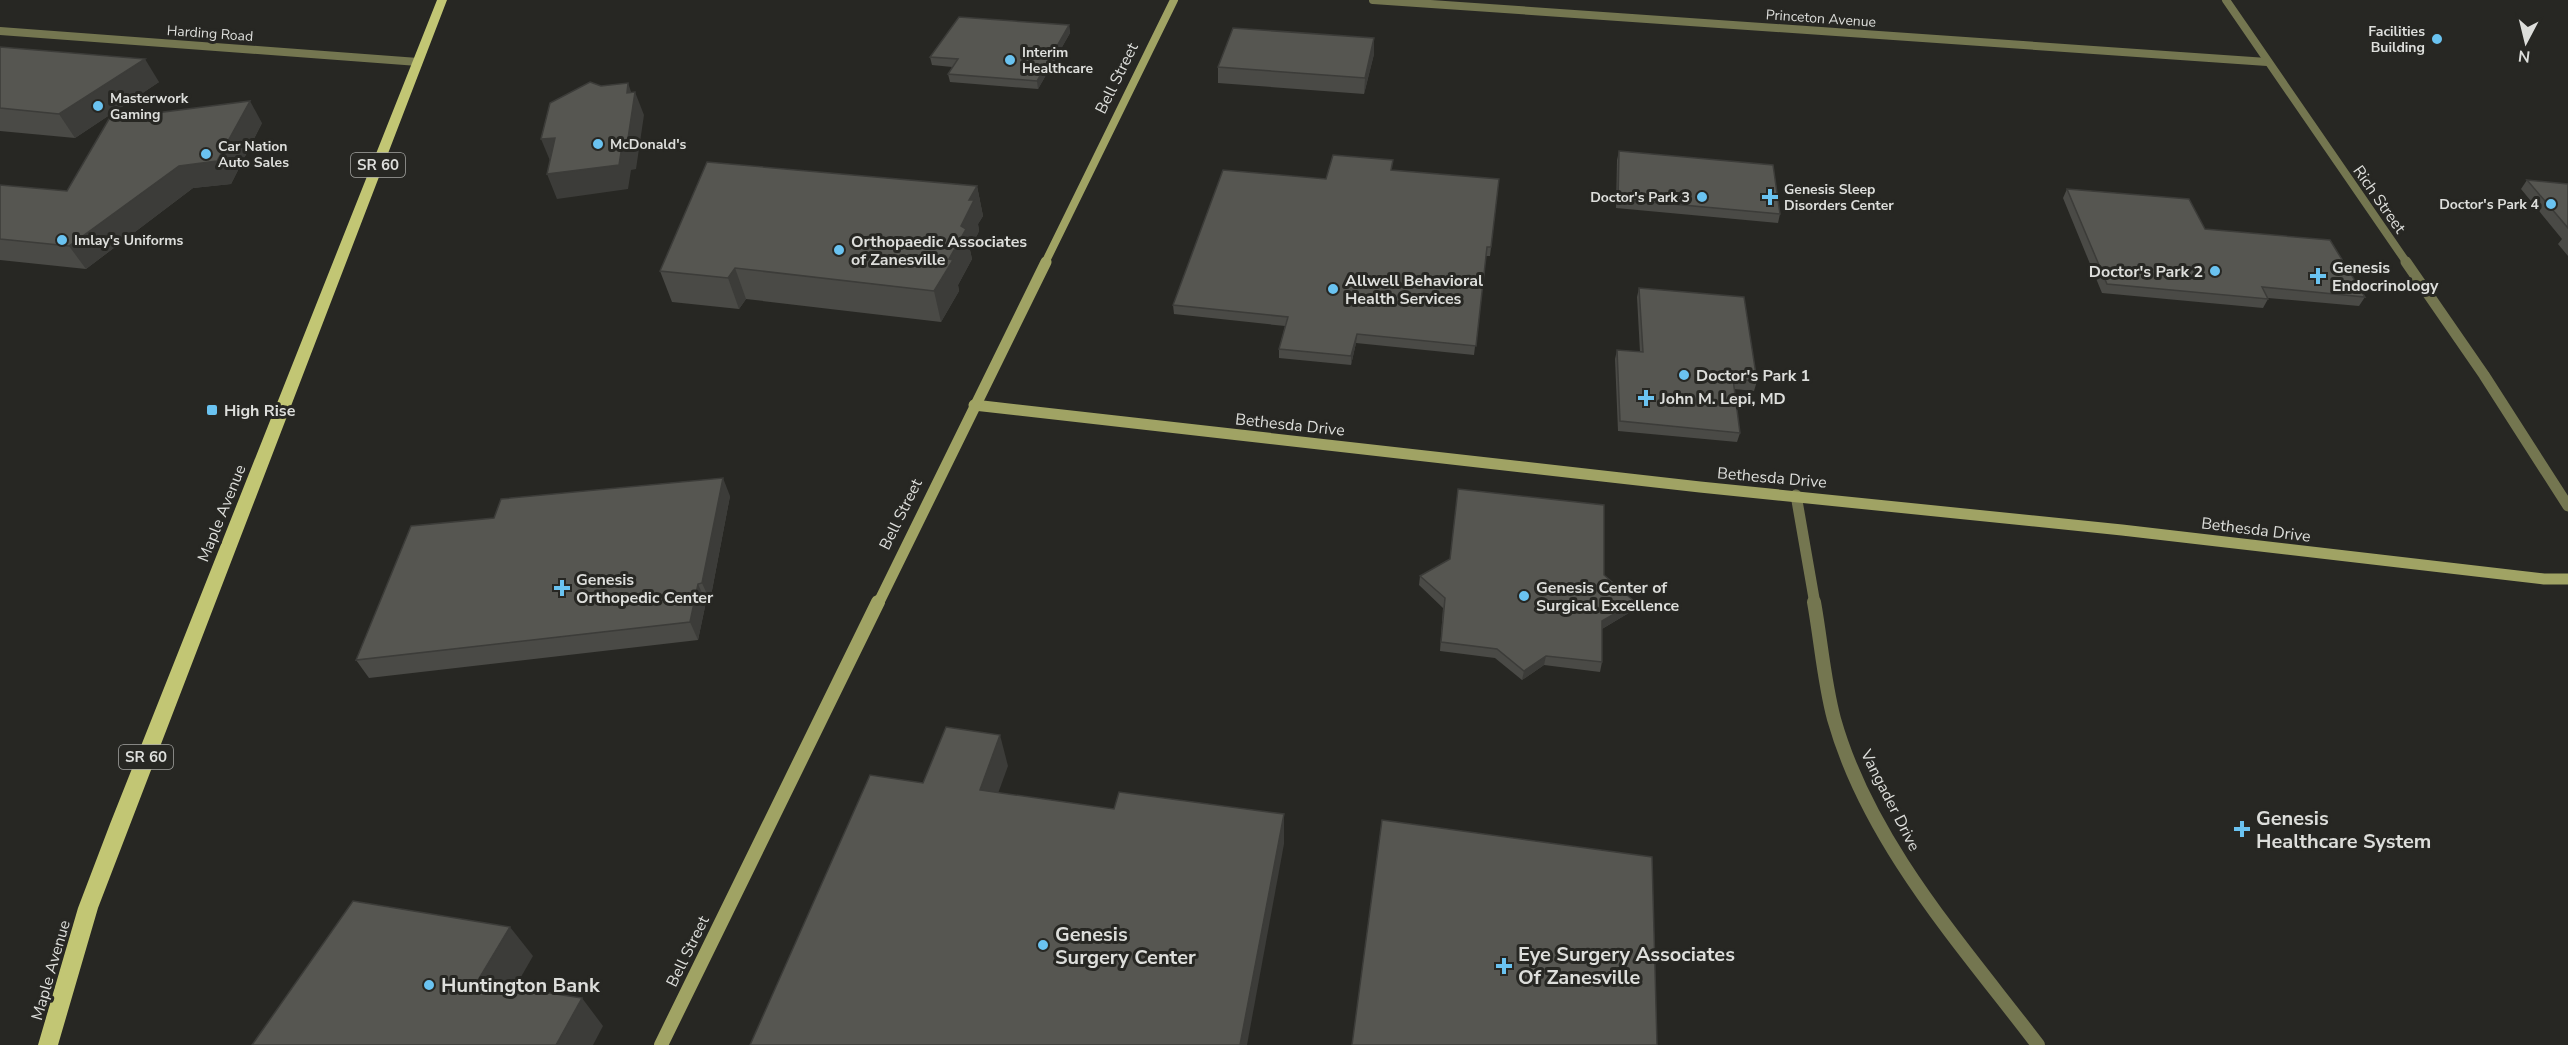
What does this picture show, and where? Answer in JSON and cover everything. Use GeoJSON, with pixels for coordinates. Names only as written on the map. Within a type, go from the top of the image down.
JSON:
{"type":"FeatureCollection","features":[{"type":"Feature","properties":{"kind":"main road","name":"Maple Avenue"},"geometry":{"type":"LineString","coordinates":[[48,1045],[88,908],[119,824],[442,0]]}},
{"type":"Feature","properties":{"kind":"street","name":"Bell Street"},"geometry":{"type":"LineString","coordinates":[[661,1045],[1174,0]]}},
{"type":"Feature","properties":{"kind":"street","name":"Princeton Avenue"},"geometry":{"type":"LineString","coordinates":[[1373,0],[2267,62]]}},
{"type":"Feature","properties":{"kind":"street","name":"Rich Street"},"geometry":{"type":"LineString","coordinates":[[2226,0],[2484,375],[2568,506]]}},
{"type":"Feature","properties":{"kind":"street","name":"Harding Road"},"geometry":{"type":"LineString","coordinates":[[0,31],[418,62]]}},
{"type":"Feature","properties":{"kind":"street","name":"Bethesda Drive"},"geometry":{"type":"LineString","coordinates":[[974,405],[1700,488],[1796,495],[2544,579],[2568,579]]}},
{"type":"Feature","properties":{"kind":"street","name":"Vangader Drive"},"geometry":{"type":"LineString","coordinates":[[1796,495],[1834,718],[1854,774],[1890,843],[1941,918],[2038,1045]]}},
{"type":"Feature","properties":{"kind":"building","name":"Interim Healthcare"},"geometry":{"type":"Polygon","coordinates":[[[959,17],[1069,25],[1037,81],[948,74],[958,59],[930,57],[959,17]]]}},
{"type":"Feature","properties":{"kind":"building"},"geometry":{"type":"Polygon","coordinates":[[[1233,28],[1374,38],[1365,78],[1218,67],[1233,28]]]}},
{"type":"Feature","properties":{"kind":"building"},"geometry":{"type":"Polygon","coordinates":[[[0,47],[145,59],[59,114],[0,108],[0,47]]]}},
{"type":"Feature","properties":{"kind":"building"},"geometry":{"type":"Polygon","coordinates":[[[590,82],[601,86],[628,83],[627,93],[635,92],[627,145],[622,146],[619,165],[547,174],[555,138],[541,139],[550,103],[590,82]]]}},
{"type":"Feature","properties":{"kind":"building"},"geometry":{"type":"Polygon","coordinates":[[[250,101],[217,161],[179,166],[69,246],[0,239],[0,185],[67,191],[109,119],[250,101]]]}},
{"type":"Feature","properties":{"kind":"building","name":"Doctor's Park 3"},"geometry":{"type":"Polygon","coordinates":[[[1619,151],[1773,165],[1780,214],[1618,199],[1619,151]]]}},
{"type":"Feature","properties":{"kind":"building","name":"Allwell Behavioral Health Services"},"geometry":{"type":"Polygon","coordinates":[[[1333,155],[1393,160],[1391,170],[1499,179],[1491,247],[1487,247],[1476,346],[1357,334],[1351,356],[1279,349],[1288,317],[1173,305],[1223,170],[1326,179],[1333,155]]]}},
{"type":"Feature","properties":{"kind":"building","name":"Orthopaedic Associates of Zanesville"},"geometry":{"type":"Polygon","coordinates":[[[707,162],[977,186],[969,200],[974,200],[961,226],[966,229],[949,259],[953,260],[934,291],[735,268],[728,278],[660,271],[707,162]]]}},
{"type":"Feature","properties":{"kind":"building"},"geometry":{"type":"Polygon","coordinates":[[[2527,180],[2568,184],[2568,228],[2527,180]]]}},
{"type":"Feature","properties":{"kind":"building","name":"Doctor's Park 2"},"geometry":{"type":"Polygon","coordinates":[[[2067,189],[2189,199],[2205,229],[2330,240],[2365,297],[2262,287],[2268,299],[2107,284],[2067,189]]]}},
{"type":"Feature","properties":{"kind":"building","name":"Doctor's Park 1"},"geometry":{"type":"Polygon","coordinates":[[[1639,288],[1744,297],[1757,381],[1733,379],[1740,433],[1620,421],[1617,350],[1643,352],[1639,288]]]}},
{"type":"Feature","properties":{"kind":"building","name":"Genesis Orthopedic Center"},"geometry":{"type":"Polygon","coordinates":[[[723,478],[702,583],[698,584],[690,622],[356,660],[411,526],[494,518],[501,499],[723,478]]]}},
{"type":"Feature","properties":{"kind":"building","name":"Genesis Center of Surgical Excellence"},"geometry":{"type":"Polygon","coordinates":[[[1458,489],[1604,505],[1604,575],[1635,602],[1602,621],[1602,662],[1546,656],[1524,671],[1497,649],[1441,642],[1445,598],[1420,576],[1450,559],[1458,489]]]}},
{"type":"Feature","properties":{"kind":"building","name":"Genesis Surgery Center"},"geometry":{"type":"Polygon","coordinates":[[[946,727],[1000,735],[980,790],[1114,809],[1119,792],[1284,814],[1240,1045],[750,1045],[870,775],[923,783],[946,727]]]}},
{"type":"Feature","properties":{"kind":"building","name":"Eye Surgery Associates Of Zanesville"},"geometry":{"type":"Polygon","coordinates":[[[1382,820],[1652,857],[1657,1045],[1352,1045],[1382,820]]]}},
{"type":"Feature","properties":{"kind":"building"},"geometry":{"type":"Polygon","coordinates":[[[353,901],[510,927],[477,982],[582,998],[556,1045],[252,1045],[353,901]]]}},
{"type":"Feature","properties":{"kind":"place","name":"Facilities Building"},"geometry":{"type":"Point","coordinates":[2437,39]}},
{"type":"Feature","properties":{"kind":"place","name":"Interim Healthcare"},"geometry":{"type":"Point","coordinates":[1010,60]}},
{"type":"Feature","properties":{"kind":"place","name":"Masterwork Gaming"},"geometry":{"type":"Point","coordinates":[98,106]}},
{"type":"Feature","properties":{"kind":"place","name":"McDonald's"},"geometry":{"type":"Point","coordinates":[598,144]}},
{"type":"Feature","properties":{"kind":"place","name":"Car Nation Auto Sales"},"geometry":{"type":"Point","coordinates":[206,154]}},
{"type":"Feature","properties":{"kind":"place","name":"Doctor's Park 3"},"geometry":{"type":"Point","coordinates":[1702,197]}},
{"type":"Feature","properties":{"kind":"place","name":"Genesis Sleep Disorders Center"},"geometry":{"type":"Point","coordinates":[1770,197]}},
{"type":"Feature","properties":{"kind":"place","name":"Doctor's Park 4"},"geometry":{"type":"Point","coordinates":[2551,204]}},
{"type":"Feature","properties":{"kind":"place","name":"Imlay's Uniforms"},"geometry":{"type":"Point","coordinates":[62,240]}},
{"type":"Feature","properties":{"kind":"place","name":"Orthopaedic Associates of Zanesville"},"geometry":{"type":"Point","coordinates":[839,250]}},
{"type":"Feature","properties":{"kind":"place","name":"Doctor's Park 2"},"geometry":{"type":"Point","coordinates":[2215,271]}},
{"type":"Feature","properties":{"kind":"place","name":"Genesis Endocrinology"},"geometry":{"type":"Point","coordinates":[2318,276]}},
{"type":"Feature","properties":{"kind":"place","name":"Allwell Behavioral Health Services"},"geometry":{"type":"Point","coordinates":[1333,289]}},
{"type":"Feature","properties":{"kind":"place","name":"Doctor's Park 1"},"geometry":{"type":"Point","coordinates":[1684,375]}},
{"type":"Feature","properties":{"kind":"place","name":"John M. Lepi, MD"},"geometry":{"type":"Point","coordinates":[1646,398]}},
{"type":"Feature","properties":{"kind":"place","name":"High Rise"},"geometry":{"type":"Point","coordinates":[212,410]}},
{"type":"Feature","properties":{"kind":"place","name":"Genesis Orthopedic Center"},"geometry":{"type":"Point","coordinates":[562,588]}},
{"type":"Feature","properties":{"kind":"place","name":"Genesis Center of Surgical Excellence"},"geometry":{"type":"Point","coordinates":[1524,596]}},
{"type":"Feature","properties":{"kind":"place","name":"Genesis Healthcare System"},"geometry":{"type":"Point","coordinates":[2242,829]}},
{"type":"Feature","properties":{"kind":"place","name":"Genesis Surgery Center"},"geometry":{"type":"Point","coordinates":[1043,945]}},
{"type":"Feature","properties":{"kind":"place","name":"Eye Surgery Associates Of Zanesville"},"geometry":{"type":"Point","coordinates":[1504,966]}},
{"type":"Feature","properties":{"kind":"place","name":"Huntington Bank"},"geometry":{"type":"Point","coordinates":[429,985]}}]}
